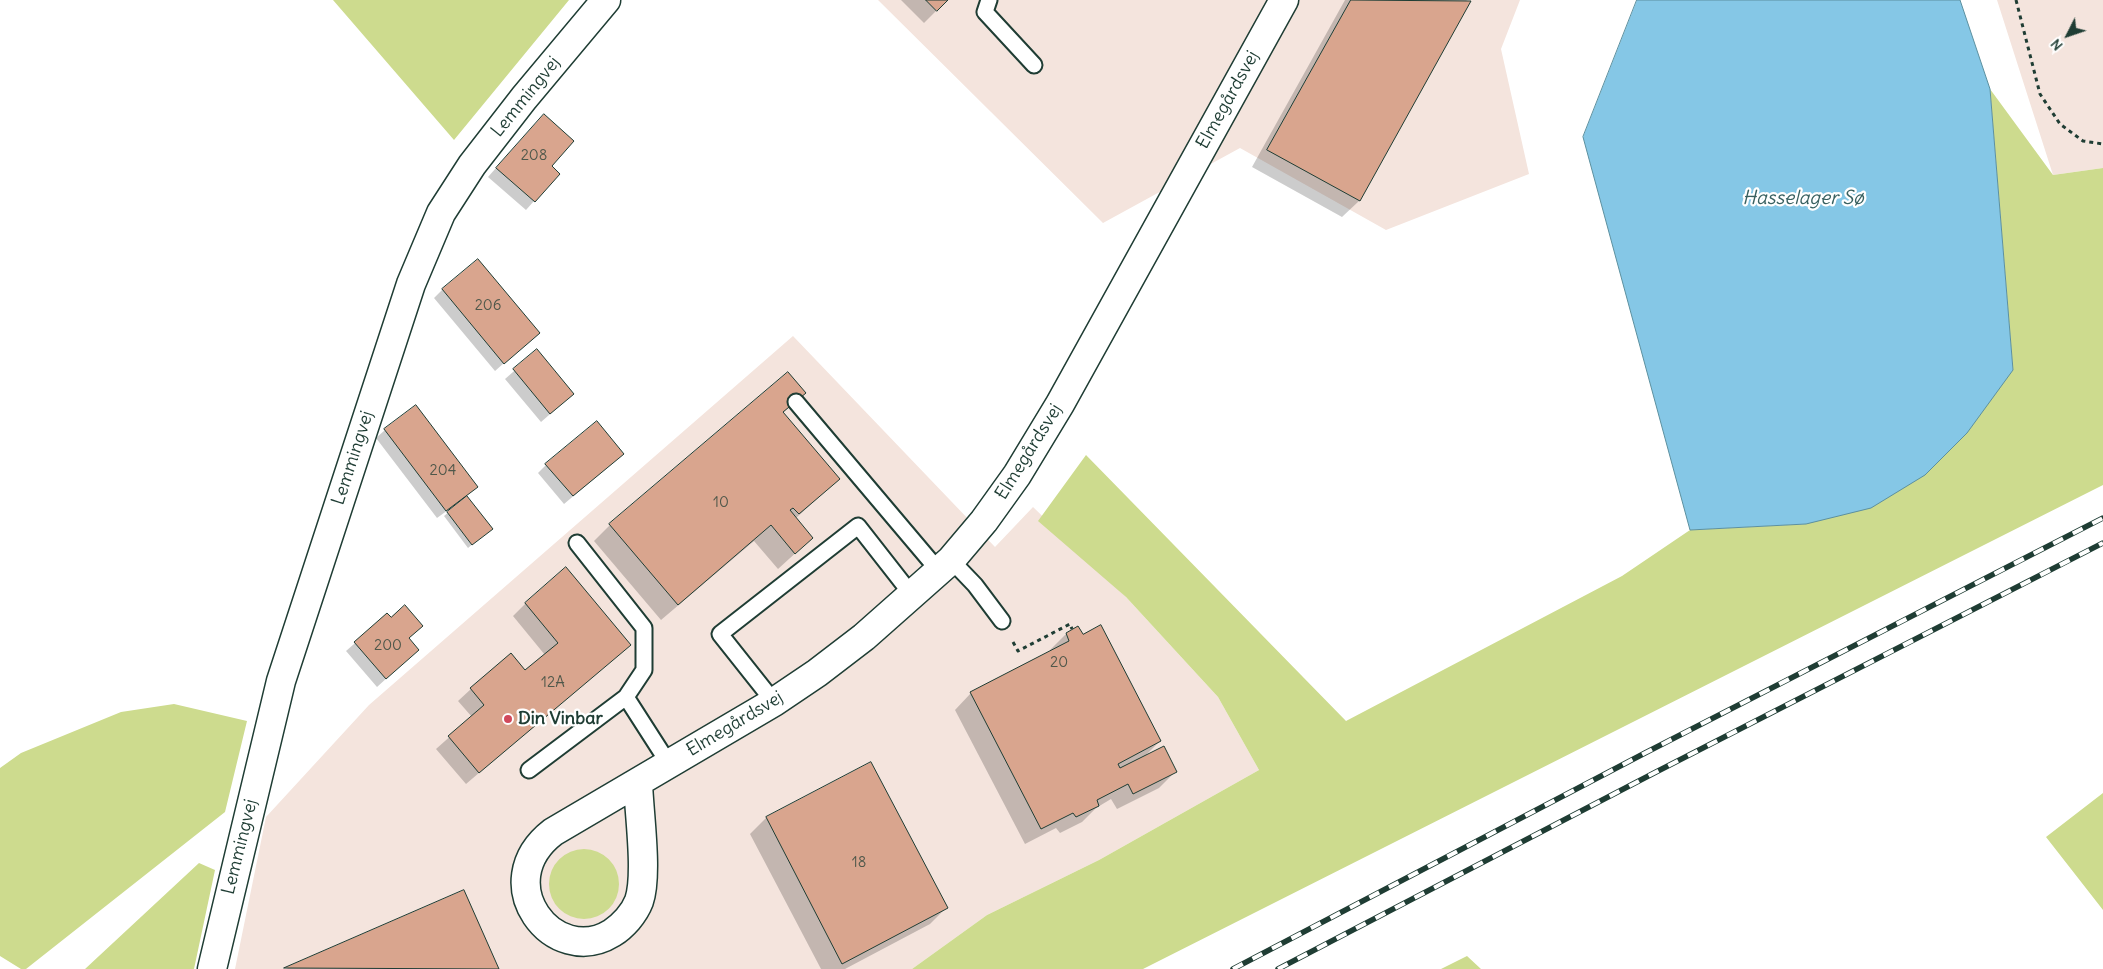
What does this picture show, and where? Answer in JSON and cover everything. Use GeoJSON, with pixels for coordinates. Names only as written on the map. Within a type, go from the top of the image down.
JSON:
{"type":"FeatureCollection","features":[{"type":"Feature","properties":{"kind":"street","name":"Lemmingvej"},"geometry":{"type":"LineString","coordinates":[[212,969],[281,681],[410,284],[441,213],[472,165],[524,98],[606,0]]}},
{"type":"Feature","properties":{"kind":"street","name":"Elmegårdsvej"},"geometry":{"type":"LineString","coordinates":[[638,783],[643,883],[639,902],[631,916],[619,929],[605,938],[588,943],[574,942],[561,937],[536,916],[529,902],[525,886],[531,856],[541,841],[553,832],[774,702],[817,673],[864,637],[945,565],[984,521],[1017,475],[1060,404],[1284,0]]}},
{"type":"Feature","properties":{"kind":"lane"},"geometry":{"type":"LineString","coordinates":[[989,0],[985,12],[1034,66]]}},
{"type":"Feature","properties":{"kind":"lane"},"geometry":{"type":"LineString","coordinates":[[796,402],[945,565],[975,585],[1002,621]]}},
{"type":"Feature","properties":{"kind":"lane"},"geometry":{"type":"LineString","coordinates":[[774,702],[720,634],[858,526],[912,595]]}},
{"type":"Feature","properties":{"kind":"lane"},"geometry":{"type":"LineString","coordinates":[[529,770],[626,697],[644,670],[644,628],[577,542]]}},
{"type":"Feature","properties":{"kind":"lane"},"geometry":{"type":"LineString","coordinates":[[626,697],[669,764]]}},
{"type":"Feature","properties":{"kind":"path"},"geometry":{"type":"LineString","coordinates":[[2016,0],[2040,94],[2060,124],[2083,141],[2103,144]]}},
{"type":"Feature","properties":{"kind":"path"},"geometry":{"type":"LineString","coordinates":[[1002,621],[1018,652],[1070,624],[1072,629]]}},
{"type":"Feature","properties":{"kind":"shaded area"},"geometry":{"type":"Polygon","coordinates":[[[878,0],[1520,0],[1501,49],[1529,174],[1386,230],[1240,148],[1103,223],[878,0]]]}},
{"type":"Feature","properties":{"kind":"shaded area"},"geometry":{"type":"Polygon","coordinates":[[[1997,0],[2103,0],[2103,168],[2053,175],[1997,0]]]}},
{"type":"Feature","properties":{"kind":"shaded area"},"geometry":{"type":"Polygon","coordinates":[[[793,336],[995,547],[1033,507],[1126,597],[1218,697],[1259,770],[1099,860],[987,915],[912,969],[235,969],[266,817],[369,705],[793,336]]]}},
{"type":"Feature","properties":{"kind":"green space"},"geometry":{"type":"Polygon","coordinates":[[[333,0],[569,0],[454,140],[333,0]]]}},
{"type":"Feature","properties":{"kind":"green space"},"geometry":{"type":"Polygon","coordinates":[[[1990,89],[2053,175],[2103,168],[2103,485],[1143,969],[912,969],[987,915],[1099,860],[1259,770],[1218,697],[1126,597],[1038,521],[1086,455],[1346,721],[1622,576],[1690,530],[1806,524],[2013,370],[1990,89]]]}},
{"type":"Feature","properties":{"kind":"green space"},"geometry":{"type":"Polygon","coordinates":[[[174,704],[247,721],[225,812],[26,969],[21,969],[0,956],[0,768],[21,753],[121,712],[174,704]]]}},
{"type":"Feature","properties":{"kind":"green space"},"geometry":{"type":"Polygon","coordinates":[[[2103,793],[2103,910],[2046,837],[2103,793]]]}},
{"type":"Feature","properties":{"kind":"green space"},"geometry":{"type":"Polygon","coordinates":[[[591,849],[604,855],[613,864],[617,870],[619,884],[617,898],[609,909],[598,917],[577,919],[570,917],[559,909],[551,898],[549,877],[551,870],[559,859],[570,851],[591,849]]]}},
{"type":"Feature","properties":{"kind":"green space"},"geometry":{"type":"Polygon","coordinates":[[[199,863],[215,870],[194,969],[85,969],[199,863]]]}},
{"type":"Feature","properties":{"kind":"green space"},"geometry":{"type":"Polygon","coordinates":[[[1467,956],[1481,969],[1441,969],[1467,956]]]}},
{"type":"Feature","properties":{"kind":"water","name":"Hasselager Sø"},"geometry":{"type":"Polygon","coordinates":[[[1637,0],[1960,0],[1990,89],[2013,370],[1967,433],[1925,475],[1871,508],[1806,524],[1690,530],[1583,137],[1637,0]]]}},
{"type":"Feature","properties":{"kind":"building"},"geometry":{"type":"Polygon","coordinates":[[[926,0],[948,0],[937,11],[926,0]]]}},
{"type":"Feature","properties":{"kind":"building"},"geometry":{"type":"Polygon","coordinates":[[[1351,0],[1471,1],[1360,201],[1267,150],[1351,0]]]}},
{"type":"Feature","properties":{"kind":"building"},"geometry":{"type":"Polygon","coordinates":[[[544,114],[574,141],[552,166],[560,174],[535,202],[496,168],[544,114]]]}},
{"type":"Feature","properties":{"kind":"building"},"geometry":{"type":"Polygon","coordinates":[[[478,259],[540,333],[504,364],[442,289],[478,259]]]}},
{"type":"Feature","properties":{"kind":"building"},"geometry":{"type":"Polygon","coordinates":[[[537,349],[574,394],[550,414],[513,369],[537,349]]]}},
{"type":"Feature","properties":{"kind":"building"},"geometry":{"type":"Polygon","coordinates":[[[788,372],[806,393],[783,412],[840,479],[799,514],[793,508],[790,510],[813,538],[795,554],[771,525],[678,605],[609,524],[788,372]]]}},
{"type":"Feature","properties":{"kind":"building"},"geometry":{"type":"Polygon","coordinates":[[[416,405],[478,487],[446,511],[384,429],[416,405]]]}},
{"type":"Feature","properties":{"kind":"building"},"geometry":{"type":"Polygon","coordinates":[[[597,421],[624,454],[573,496],[545,464],[597,421]]]}},
{"type":"Feature","properties":{"kind":"building"},"geometry":{"type":"Polygon","coordinates":[[[467,496],[493,529],[472,545],[447,512],[467,496]]]}},
{"type":"Feature","properties":{"kind":"building"},"geometry":{"type":"Polygon","coordinates":[[[566,567],[631,645],[479,773],[448,736],[484,705],[470,688],[511,653],[525,670],[558,643],[525,603],[566,567]]]}},
{"type":"Feature","properties":{"kind":"building"},"geometry":{"type":"Polygon","coordinates":[[[405,605],[423,626],[409,638],[419,650],[386,679],[354,642],[387,613],[391,617],[405,605]]]}},
{"type":"Feature","properties":{"kind":"building"},"geometry":{"type":"Polygon","coordinates":[[[1101,625],[1161,741],[1118,764],[1120,768],[1164,746],[1177,772],[1133,794],[1128,784],[1097,800],[1099,806],[1076,817],[1073,813],[1041,829],[970,692],[1069,641],[1066,633],[1078,626],[1083,634],[1101,625]]]}},
{"type":"Feature","properties":{"kind":"building"},"geometry":{"type":"Polygon","coordinates":[[[871,762],[948,908],[842,964],[766,817],[871,762]]]}},
{"type":"Feature","properties":{"kind":"building"},"geometry":{"type":"Polygon","coordinates":[[[464,890],[499,969],[284,968],[464,890]]]}},
{"type":"Feature","properties":{"kind":"railway"},"geometry":{"type":"LineString","coordinates":[[1233,969],[1645,753],[2103,518]]}},
{"type":"Feature","properties":{"kind":"railway"},"geometry":{"type":"LineString","coordinates":[[1278,969],[1656,772],[2103,543]]}},
{"type":"Feature","properties":{"kind":"place","name":"Din Vinbar"},"geometry":{"type":"Point","coordinates":[508,719]}}]}
